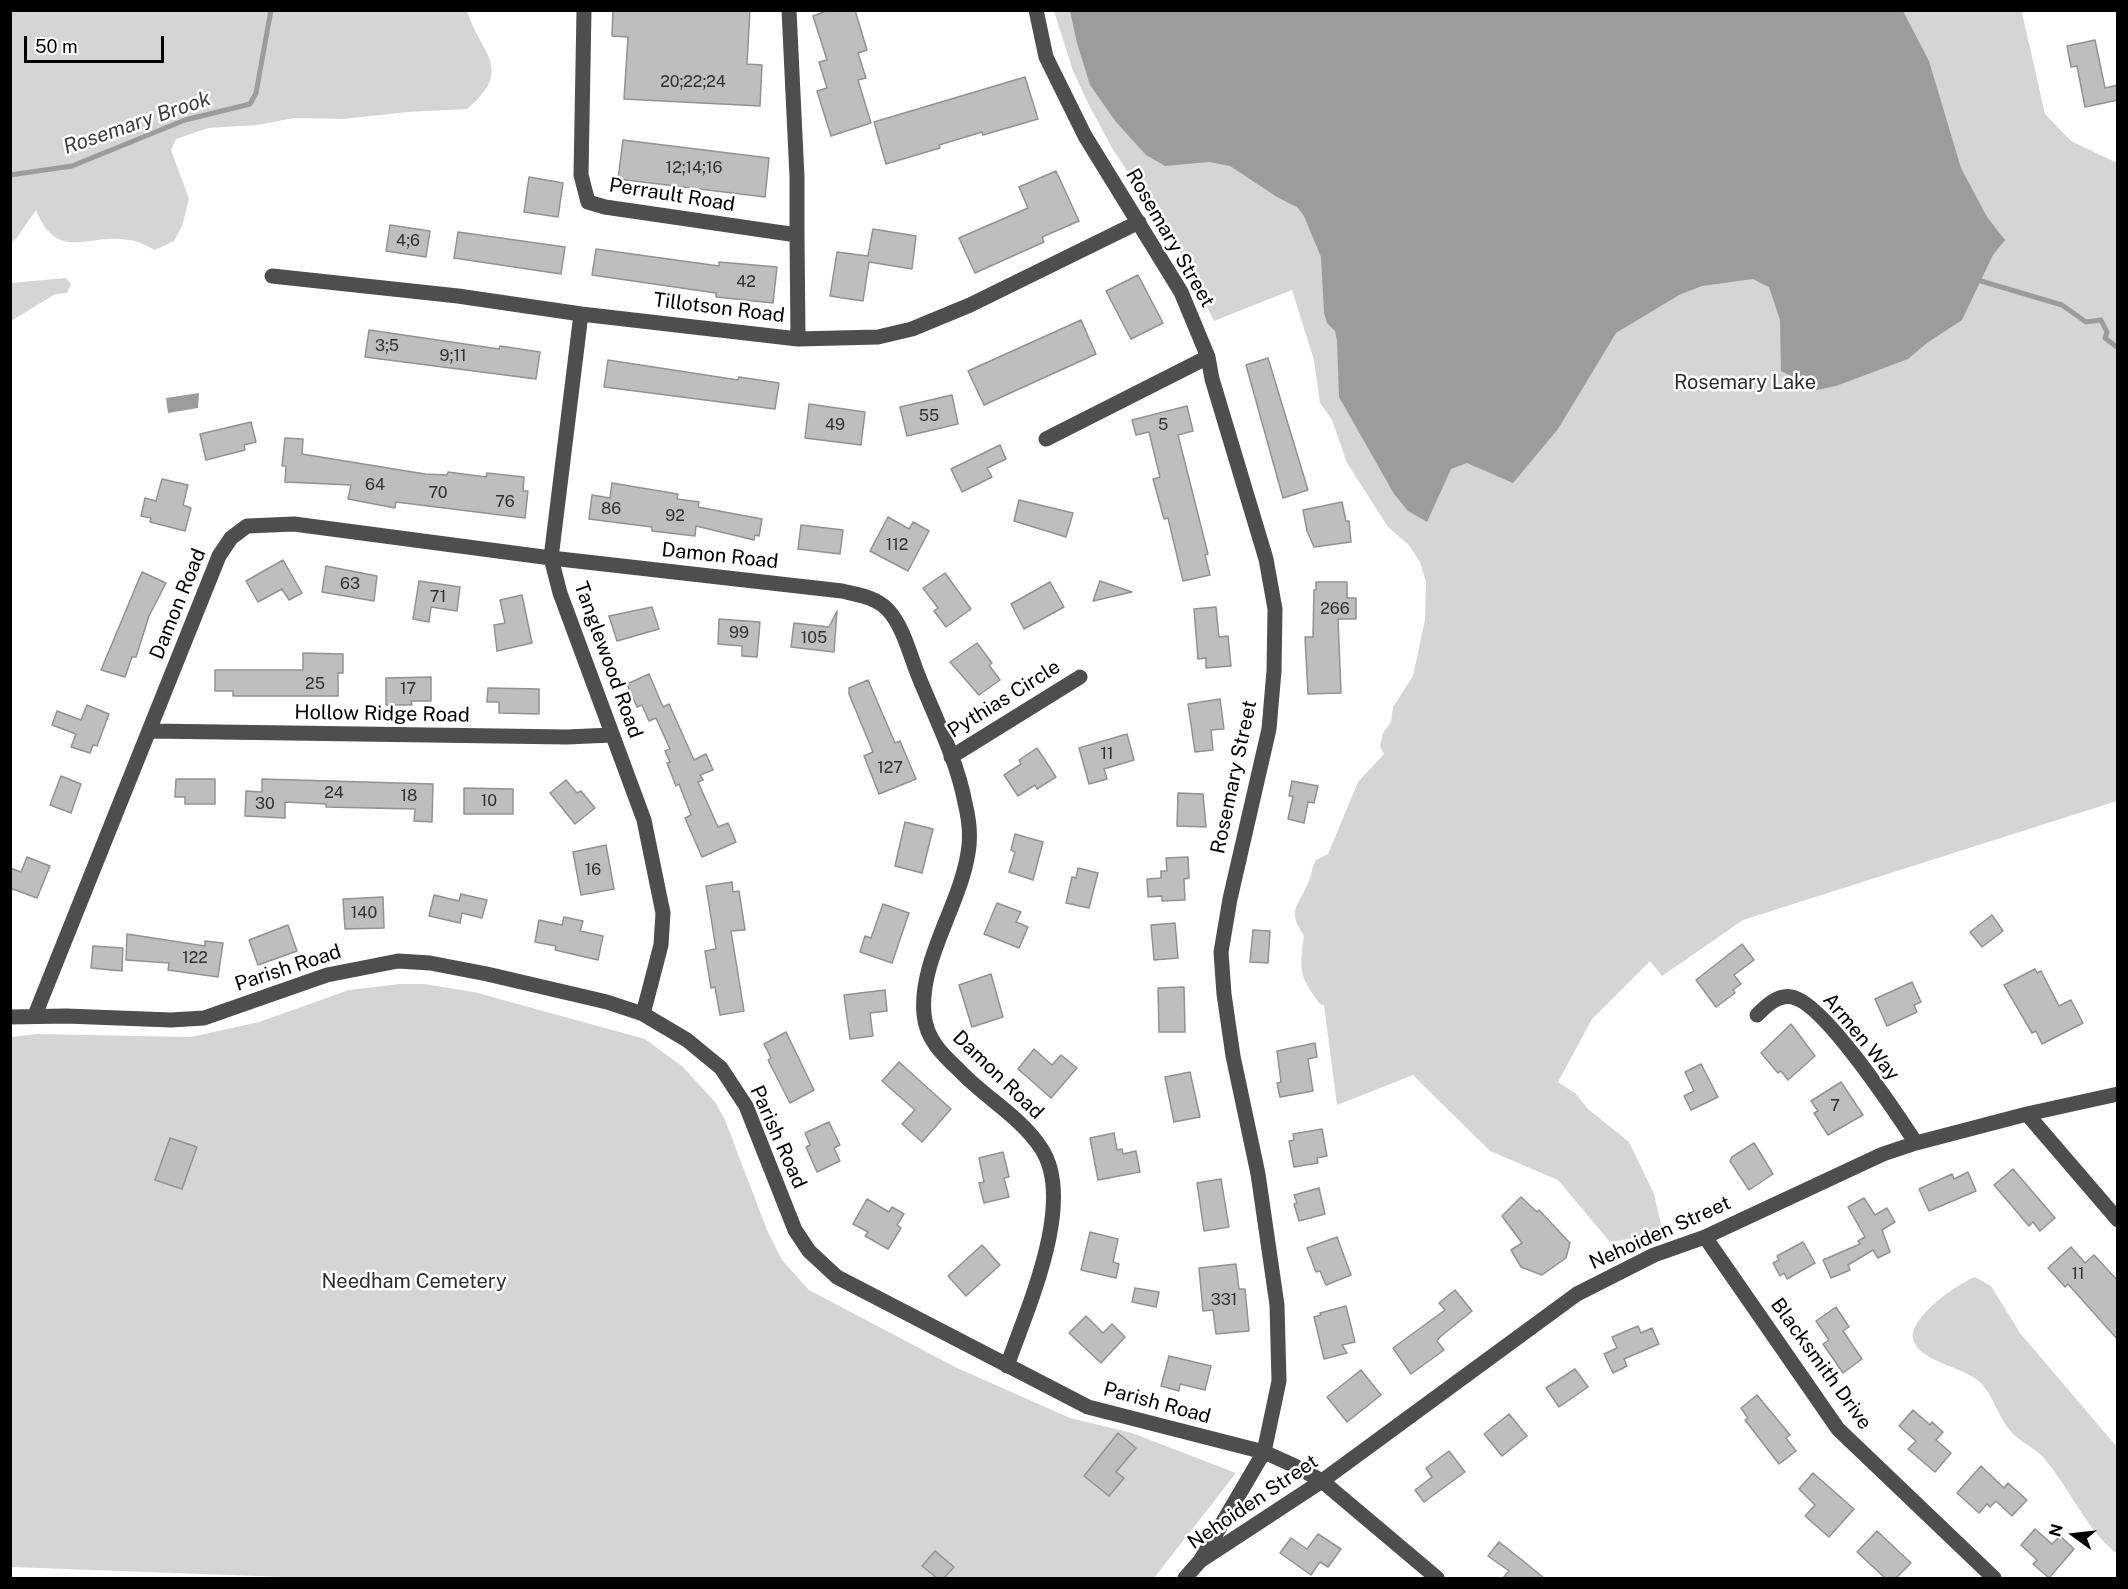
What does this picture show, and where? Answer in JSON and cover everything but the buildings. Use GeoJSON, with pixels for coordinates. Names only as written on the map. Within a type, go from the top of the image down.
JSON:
{"type":"FeatureCollection","features":[{"type":"Feature","properties":{"kind":"street","name":"Perrault Road"},"geometry":{"type":"LineString","coordinates":[[584,10],[581,175],[588,202],[605,207],[797,235]]}},
{"type":"Feature","properties":{"kind":"street"},"geometry":{"type":"LineString","coordinates":[[789,10],[797,177],[798,339]]}},
{"type":"Feature","properties":{"kind":"street","name":"Rosemary Street"},"geometry":{"type":"LineString","coordinates":[[1036,10],[1046,57],[1085,136],[1181,292],[1208,357],[1212,379],[1266,560],[1275,609],[1274,671],[1269,729],[1230,899],[1221,952],[1224,994],[1233,1056],[1258,1174],[1277,1305],[1279,1381],[1264,1452],[1200,1561]]}},
{"type":"Feature","properties":{"kind":"street","name":"Tillotson Road"},"geometry":{"type":"LineString","coordinates":[[272,276],[458,296],[581,314],[798,339],[878,337],[912,330],[970,305],[1139,222]]}},
{"type":"Feature","properties":{"kind":"street","name":"Tanglewood Road"},"geometry":{"type":"LineString","coordinates":[[581,314],[551,558],[560,593],[644,820],[663,913],[661,945],[643,1014]]}},
{"type":"Feature","properties":{"kind":"street"},"geometry":{"type":"LineString","coordinates":[[1046,439],[1208,357]]}},
{"type":"Feature","properties":{"kind":"street","name":"Damon Road"},"geometry":{"type":"LineString","coordinates":[[35,1015],[151,731],[219,556],[231,538],[247,526],[294,524],[551,558],[842,591],[872,599],[888,610],[903,638],[951,757],[965,801],[969,850],[927,983],[923,1014],[926,1029],[938,1049],[962,1074],[1030,1134],[1048,1161],[1053,1183],[1051,1221],[1040,1270],[1007,1366]]}},
{"type":"Feature","properties":{"kind":"street","name":"Pythias Circle"},"geometry":{"type":"LineString","coordinates":[[951,757],[1080,677]]}},
{"type":"Feature","properties":{"kind":"street","name":"Hollow Ridge Road"},"geometry":{"type":"LineString","coordinates":[[151,731],[567,737],[612,735]]}},
{"type":"Feature","properties":{"kind":"street","name":"Parish Road"},"geometry":{"type":"LineString","coordinates":[[10,1017],[35,1015],[171,1020],[204,1018],[327,975],[398,961],[430,963],[488,974],[607,1002],[643,1014],[687,1040],[721,1068],[746,1106],[795,1230],[809,1251],[837,1277],[1007,1366],[1102,1412],[1264,1452],[1322,1481],[1437,1578]]}},
{"type":"Feature","properties":{"kind":"street","name":"Armen Way"},"geometry":{"type":"LineString","coordinates":[[1757,1015],[1770,1002],[1791,996],[1812,1008],[1863,1067],[1916,1143]]}},
{"type":"Feature","properties":{"kind":"street","name":"Nehoiden Street"},"geometry":{"type":"LineString","coordinates":[[1185,1578],[1200,1561],[1322,1481],[1577,1294],[1654,1255],[1705,1237],[1856,1166],[1916,1143],[2027,1114],[2118,1094]]}},
{"type":"Feature","properties":{"kind":"street"},"geometry":{"type":"LineString","coordinates":[[2027,1114],[2118,1220]]}},
{"type":"Feature","properties":{"kind":"street","name":"Blacksmith Drive"},"geometry":{"type":"LineString","coordinates":[[1705,1237],[1838,1429],[1994,1578]]}},
{"type":"Feature","properties":{"kind":"green space"},"geometry":{"type":"Polygon","coordinates":[[[11,10],[467,11],[486,51],[492,72],[489,83],[481,95],[467,109],[343,119],[294,118],[257,125],[208,128],[176,139],[171,150],[189,199],[182,226],[174,241],[155,250],[129,240],[64,241],[54,236],[36,210],[16,239],[11,242],[11,10]]]}},
{"type":"Feature","properties":{"kind":"green space","name":"Rosemary Lake"},"geometry":{"type":"Polygon","coordinates":[[[1054,11],[2026,11],[2022,13],[2045,114],[2071,141],[2117,163],[2117,801],[1743,920],[1662,976],[1650,961],[1592,1019],[1558,1082],[1576,1094],[1588,1109],[1629,1142],[1654,1194],[1663,1233],[1610,1242],[1558,1180],[1490,1151],[1413,1075],[1337,1105],[1324,1005],[1320,1004],[1304,979],[1301,957],[1304,936],[1295,914],[1313,866],[1316,860],[1328,854],[1358,782],[1384,754],[1380,746],[1383,733],[1391,722],[1393,707],[1413,676],[1425,620],[1426,582],[1420,562],[1408,544],[1388,527],[1347,463],[1332,420],[1320,403],[1314,360],[1292,290],[1214,321],[1178,248],[1112,148],[1088,103],[1073,71],[1054,11]]]}},
{"type":"Feature","properties":{"kind":"green space"},"geometry":{"type":"Polygon","coordinates":[[[66,278],[71,284],[67,293],[55,294],[11,321],[11,283],[66,278]]]}},
{"type":"Feature","properties":{"kind":"green space","name":"Needham Cemetery"},"geometry":{"type":"Polygon","coordinates":[[[400,984],[424,984],[474,992],[645,1039],[683,1067],[715,1102],[725,1120],[767,1230],[782,1260],[809,1290],[955,1367],[1070,1418],[1132,1433],[1236,1473],[1154,1578],[311,1578],[11,1567],[11,1037],[37,1034],[191,1037],[259,1022],[349,990],[400,984]]]}},
{"type":"Feature","properties":{"kind":"green space"},"geometry":{"type":"Polygon","coordinates":[[[1975,1277],[1991,1286],[2020,1333],[2117,1447],[2117,1554],[2095,1532],[2043,1457],[2008,1428],[1981,1384],[1969,1375],[1930,1357],[1916,1346],[1913,1338],[1914,1330],[1927,1311],[1947,1294],[1975,1277]]]}},
{"type":"Feature","properties":{"kind":"shaded area","name":"Rosemary Lake"},"geometry":{"type":"Polygon","coordinates":[[[1070,11],[1903,11],[1929,61],[1961,168],[1987,217],[2005,240],[1993,255],[1962,320],[1927,343],[1908,359],[1836,386],[1817,390],[1781,371],[1780,320],[1769,287],[1753,279],[1702,286],[1679,295],[1616,333],[1558,429],[1513,483],[1467,463],[1451,469],[1427,522],[1408,511],[1394,494],[1339,397],[1337,341],[1335,331],[1327,323],[1324,313],[1321,257],[1304,216],[1297,207],[1277,197],[1230,166],[1209,162],[1165,166],[1146,155],[1116,122],[1090,85],[1070,11]]]}},
{"type":"Feature","properties":{"kind":"shaded area"},"geometry":{"type":"Polygon","coordinates":[[[199,393],[198,408],[168,413],[166,398],[199,393]]]}},
{"type":"Feature","properties":{"kind":"waterway","name":"Rosemary Brook"},"geometry":{"type":"LineString","coordinates":[[10,175],[72,166],[185,120],[250,104],[256,93],[271,10]]}},
{"type":"Feature","properties":{"kind":"waterway"},"geometry":{"type":"LineString","coordinates":[[1981,281],[2062,305],[2086,322],[2101,320],[2107,332],[2105,338],[2118,348]]}}]}
